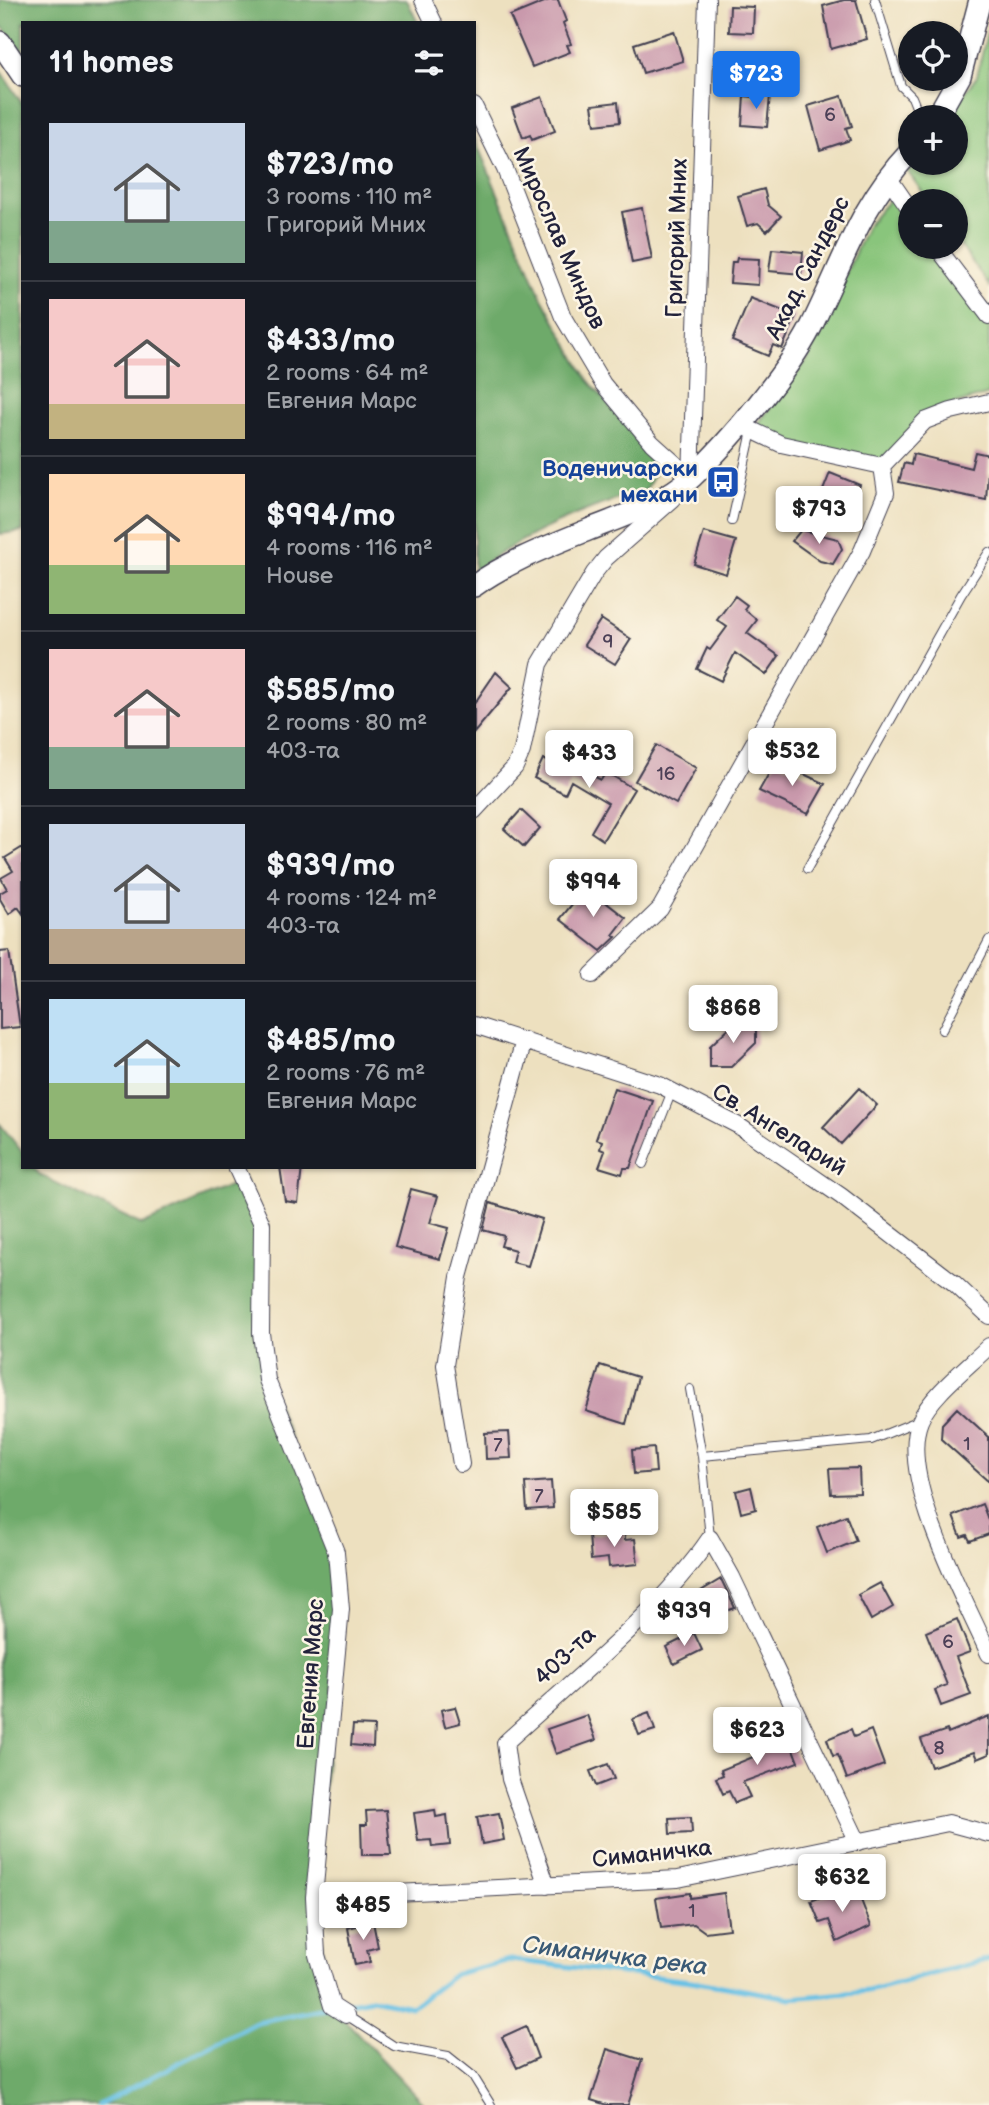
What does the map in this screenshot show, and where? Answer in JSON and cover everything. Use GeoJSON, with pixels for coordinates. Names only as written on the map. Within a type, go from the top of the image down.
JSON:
{"type":"FeatureCollection","features":[{"type":"Feature","properties":{"kind":"street"},"geometry":{"type":"LineString","coordinates":[[423,0],[433,21]]}},
{"type":"Feature","properties":{"kind":"street","name":"Григорий Мних"},"geometry":{"type":"LineString","coordinates":[[691,478],[707,0]]}},
{"type":"Feature","properties":{"kind":"street"},"geometry":{"type":"LineString","coordinates":[[943,105],[960,76],[980,0]]}},
{"type":"Feature","properties":{"kind":"street"},"geometry":{"type":"LineString","coordinates":[[0,42],[21,73]]}},
{"type":"Feature","properties":{"kind":"street","name":"Мирослав Миндов"},"geometry":{"type":"LineString","coordinates":[[476,110],[505,169],[564,317],[603,384],[652,443],[691,478]]}},
{"type":"Feature","properties":{"kind":"street","name":"Акад. Сандерс"},"geometry":{"type":"LineString","coordinates":[[476,585],[510,562],[634,512],[691,478],[745,428],[801,345],[846,246],[888,177],[898,166]]}},
{"type":"Feature","properties":{"kind":"street"},"geometry":{"type":"LineString","coordinates":[[888,177],[898,192]]}},
{"type":"Feature","properties":{"kind":"street"},"geometry":{"type":"LineString","coordinates":[[946,259],[989,316]]}},
{"type":"Feature","properties":{"kind":"street"},"geometry":{"type":"LineString","coordinates":[[882,466],[925,421],[951,411],[989,402]]}},
{"type":"Feature","properties":{"kind":"street"},"geometry":{"type":"LineString","coordinates":[[745,428],[781,444],[882,466]]}},
{"type":"Feature","properties":{"kind":"street"},"geometry":{"type":"LineString","coordinates":[[592,975],[660,909],[862,551],[886,494],[882,466]]}},
{"type":"Feature","properties":{"kind":"street"},"geometry":{"type":"LineString","coordinates":[[476,809],[515,767],[524,742],[540,664],[594,573],[606,558],[673,499],[691,478]]}},
{"type":"Feature","properties":{"kind":"street","name":"Св. Ангеларий"},"geometry":{"type":"LineString","coordinates":[[476,1025],[672,1091],[739,1126],[841,1196],[954,1283],[989,1316]]}},
{"type":"Feature","properties":{"kind":"street"},"geometry":{"type":"LineString","coordinates":[[461,1464],[445,1365],[459,1277],[524,1040]]}},
{"type":"Feature","properties":{"kind":"street","name":"Евгения Марс"},"geometry":{"type":"LineString","coordinates":[[237,1169],[262,1224],[261,1333],[267,1380],[337,1552],[341,1609],[314,1896],[317,1955],[339,2010]]}},
{"type":"Feature","properties":{"kind":"street"},"geometry":{"type":"LineString","coordinates":[[989,1346],[930,1404],[920,1420],[914,1441],[921,1493],[989,1654]]}},
{"type":"Feature","properties":{"kind":"street"},"geometry":{"type":"LineString","coordinates":[[710,1538],[732,1577],[858,1842]]}},
{"type":"Feature","properties":{"kind":"street","name":"403-та"},"geometry":{"type":"LineString","coordinates":[[547,1886],[510,1779],[505,1743],[636,1621],[686,1570],[710,1538]]}},
{"type":"Feature","properties":{"kind":"street","name":"Симаничка"},"geometry":{"type":"LineString","coordinates":[[314,1896],[678,1879],[948,1823],[989,1834]]}},
{"type":"Feature","properties":{"kind":"lane"},"geometry":{"type":"LineString","coordinates":[[875,0],[901,86],[912,97],[915,105]]}},
{"type":"Feature","properties":{"kind":"lane"},"geometry":{"type":"LineString","coordinates":[[732,521],[745,428]]}},
{"type":"Feature","properties":{"kind":"lane"},"geometry":{"type":"LineString","coordinates":[[807,869],[961,595],[989,552]]}},
{"type":"Feature","properties":{"kind":"lane"},"geometry":{"type":"LineString","coordinates":[[942,1030],[989,940]]}},
{"type":"Feature","properties":{"kind":"lane"},"geometry":{"type":"LineString","coordinates":[[643,1164],[672,1091]]}},
{"type":"Feature","properties":{"kind":"lane"},"geometry":{"type":"LineString","coordinates":[[690,1389],[702,1456],[710,1538]]}},
{"type":"Feature","properties":{"kind":"lane"},"geometry":{"type":"LineString","coordinates":[[702,1456],[871,1440],[920,1420]]}},
{"type":"Feature","properties":{"kind":"lane","name":"Евгения Марс"},"geometry":{"type":"LineString","coordinates":[[339,2010],[394,2046],[448,2056],[473,2076],[491,2105]]}},
{"type":"Feature","properties":{"kind":"green space"},"geometry":{"type":"Polygon","coordinates":[[[0,0],[407,0],[417,21],[21,21],[21,50],[0,24],[0,0]]]}},
{"type":"Feature","properties":{"kind":"green space"},"geometry":{"type":"Polygon","coordinates":[[[989,25],[989,286],[968,256],[968,189],[920,189],[910,175],[968,175],[968,105],[956,105],[977,76],[989,25]]]}},
{"type":"Feature","properties":{"kind":"green space"},"geometry":{"type":"Polygon","coordinates":[[[0,70],[21,102],[21,531],[0,534],[0,70]]]}},
{"type":"Feature","properties":{"kind":"green space"},"geometry":{"type":"Polygon","coordinates":[[[476,142],[541,296],[588,380],[659,465],[646,490],[556,523],[476,571],[476,142]]]}},
{"type":"Feature","properties":{"kind":"green space"},"geometry":{"type":"Polygon","coordinates":[[[893,195],[898,202],[898,259],[940,259],[989,326],[989,394],[928,412],[886,467],[787,443],[757,425],[808,359],[867,226],[893,195]]]}},
{"type":"Feature","properties":{"kind":"green space"},"geometry":{"type":"Polygon","coordinates":[[[0,1124],[21,1150],[21,1169],[35,1169],[40,1175],[142,1225],[244,1179],[262,1224],[267,1380],[319,1507],[341,1609],[314,1896],[332,2006],[425,2105],[0,2105],[0,1124]]]}},
{"type":"Feature","properties":{"kind":"building"},"geometry":{"type":"Polygon","coordinates":[[[549,0],[558,0],[566,21],[563,23],[571,44],[567,45],[570,52],[532,67],[510,16],[549,0]]]}},
{"type":"Feature","properties":{"kind":"building"},"geometry":{"type":"Polygon","coordinates":[[[844,0],[856,0],[867,39],[831,49],[823,6],[844,0]]]}},
{"type":"Feature","properties":{"kind":"building"},"geometry":{"type":"Polygon","coordinates":[[[730,6],[754,7],[753,33],[729,32],[730,6]]]}},
{"type":"Feature","properties":{"kind":"building"},"geometry":{"type":"Polygon","coordinates":[[[674,31],[683,61],[643,73],[634,44],[674,31]]]}},
{"type":"Feature","properties":{"kind":"building"},"geometry":{"type":"Polygon","coordinates":[[[754,94],[770,95],[767,127],[742,125],[744,96],[754,97],[754,94]]]}},
{"type":"Feature","properties":{"kind":"building"},"geometry":{"type":"Polygon","coordinates":[[[842,96],[852,126],[846,128],[850,140],[820,150],[808,106],[842,96]]]}},
{"type":"Feature","properties":{"kind":"building"},"geometry":{"type":"Polygon","coordinates":[[[542,97],[555,131],[532,140],[530,135],[523,138],[512,108],[542,97]]]}},
{"type":"Feature","properties":{"kind":"building"},"geometry":{"type":"Polygon","coordinates":[[[618,102],[620,122],[595,125],[592,105],[618,102]]]}},
{"type":"Feature","properties":{"kind":"building"},"geometry":{"type":"Polygon","coordinates":[[[764,189],[768,205],[781,216],[767,231],[758,223],[747,226],[738,196],[764,189]]]}},
{"type":"Feature","properties":{"kind":"building"},"geometry":{"type":"Polygon","coordinates":[[[642,208],[652,259],[632,263],[622,212],[642,208]]]}},
{"type":"Feature","properties":{"kind":"building"},"geometry":{"type":"Polygon","coordinates":[[[772,249],[803,252],[801,274],[769,271],[772,249]]]}},
{"type":"Feature","properties":{"kind":"building"},"geometry":{"type":"Polygon","coordinates":[[[737,258],[759,259],[758,285],[730,283],[732,262],[736,262],[737,258]]]}},
{"type":"Feature","properties":{"kind":"building"},"geometry":{"type":"Polygon","coordinates":[[[750,298],[796,316],[782,349],[773,345],[768,356],[732,341],[750,298]]]}},
{"type":"Feature","properties":{"kind":"building"},"geometry":{"type":"Polygon","coordinates":[[[975,452],[989,455],[986,500],[899,482],[904,463],[911,465],[913,454],[971,468],[975,452]]]}},
{"type":"Feature","properties":{"kind":"building"},"geometry":{"type":"Polygon","coordinates":[[[830,473],[860,485],[849,513],[826,504],[829,496],[822,493],[830,473]]]}},
{"type":"Feature","properties":{"kind":"building"},"geometry":{"type":"Polygon","coordinates":[[[801,530],[838,539],[842,549],[833,564],[820,561],[792,541],[801,530]]]}},
{"type":"Feature","properties":{"kind":"building"},"geometry":{"type":"Polygon","coordinates":[[[704,532],[736,541],[726,574],[694,564],[704,532]]]}},
{"type":"Feature","properties":{"kind":"building"},"geometry":{"type":"Polygon","coordinates":[[[735,596],[747,605],[744,609],[757,620],[747,633],[779,656],[766,675],[735,653],[721,681],[697,669],[707,648],[710,650],[727,627],[717,620],[735,596]]]}},
{"type":"Feature","properties":{"kind":"building"},"geometry":{"type":"Polygon","coordinates":[[[601,619],[631,639],[615,664],[584,645],[601,619]]]}},
{"type":"Feature","properties":{"kind":"building"},"geometry":{"type":"Polygon","coordinates":[[[496,672],[512,687],[476,731],[476,701],[496,672]]]}},
{"type":"Feature","properties":{"kind":"building"},"geometry":{"type":"Polygon","coordinates":[[[656,745],[696,768],[676,804],[635,781],[656,745]]]}},
{"type":"Feature","properties":{"kind":"building"},"geometry":{"type":"Polygon","coordinates":[[[543,759],[561,768],[564,761],[601,780],[606,772],[634,789],[603,840],[591,832],[608,803],[571,781],[565,794],[534,778],[543,759]]]}},
{"type":"Feature","properties":{"kind":"building"},"geometry":{"type":"Polygon","coordinates":[[[776,761],[825,784],[808,814],[759,791],[776,761]]]}},
{"type":"Feature","properties":{"kind":"building"},"geometry":{"type":"Polygon","coordinates":[[[521,810],[540,828],[524,847],[504,829],[521,810]]]}},
{"type":"Feature","properties":{"kind":"building"},"geometry":{"type":"Polygon","coordinates":[[[21,848],[21,911],[18,907],[9,914],[0,899],[0,893],[7,889],[1,878],[13,871],[5,858],[21,848]]]}},
{"type":"Feature","properties":{"kind":"building"},"geometry":{"type":"Polygon","coordinates":[[[586,887],[626,918],[613,935],[616,937],[601,951],[560,919],[586,887]]]}},
{"type":"Feature","properties":{"kind":"building"},"geometry":{"type":"Polygon","coordinates":[[[9,951],[20,1027],[0,1029],[0,952],[9,951]]]}},
{"type":"Feature","properties":{"kind":"building"},"geometry":{"type":"Polygon","coordinates":[[[735,1022],[756,1022],[756,1043],[731,1067],[710,1067],[710,1046],[735,1022]]]}},
{"type":"Feature","properties":{"kind":"building"},"geometry":{"type":"Polygon","coordinates":[[[614,1088],[653,1101],[630,1168],[624,1168],[622,1174],[599,1167],[605,1151],[600,1149],[602,1141],[596,1139],[614,1088]]]}},
{"type":"Feature","properties":{"kind":"building"},"geometry":{"type":"Polygon","coordinates":[[[859,1088],[877,1105],[841,1144],[823,1127],[859,1088]]]}},
{"type":"Feature","properties":{"kind":"building"},"geometry":{"type":"Polygon","coordinates":[[[280,1169],[302,1169],[298,1203],[285,1201],[280,1169]]]}},
{"type":"Feature","properties":{"kind":"building"},"geometry":{"type":"Polygon","coordinates":[[[411,1189],[438,1196],[430,1223],[449,1228],[440,1259],[395,1247],[411,1189]]]}},
{"type":"Feature","properties":{"kind":"building"},"geometry":{"type":"Polygon","coordinates":[[[490,1203],[542,1219],[528,1266],[512,1262],[515,1250],[501,1246],[504,1236],[483,1230],[490,1203]]]}},
{"type":"Feature","properties":{"kind":"building"},"geometry":{"type":"Polygon","coordinates":[[[600,1365],[638,1377],[626,1424],[586,1411],[600,1365]]]}},
{"type":"Feature","properties":{"kind":"building"},"geometry":{"type":"Polygon","coordinates":[[[957,1408],[989,1437],[989,1482],[941,1439],[942,1424],[957,1408]]]}},
{"type":"Feature","properties":{"kind":"building"},"geometry":{"type":"Polygon","coordinates":[[[509,1432],[511,1458],[486,1459],[485,1433],[509,1432]]]}},
{"type":"Feature","properties":{"kind":"building"},"geometry":{"type":"Polygon","coordinates":[[[654,1448],[656,1472],[634,1474],[632,1450],[654,1448]]]}},
{"type":"Feature","properties":{"kind":"building"},"geometry":{"type":"Polygon","coordinates":[[[859,1468],[860,1493],[831,1494],[829,1469],[859,1468]]]}},
{"type":"Feature","properties":{"kind":"building"},"geometry":{"type":"Polygon","coordinates":[[[551,1481],[553,1508],[527,1510],[525,1483],[551,1481]]]}},
{"type":"Feature","properties":{"kind":"building"},"geometry":{"type":"Polygon","coordinates":[[[751,1487],[756,1509],[741,1513],[736,1491],[751,1487]]]}},
{"type":"Feature","properties":{"kind":"building"},"geometry":{"type":"Polygon","coordinates":[[[982,1504],[989,1522],[989,1534],[970,1541],[967,1535],[961,1537],[953,1516],[982,1504]]]}},
{"type":"Feature","properties":{"kind":"building"},"geometry":{"type":"Polygon","coordinates":[[[846,1515],[856,1541],[827,1553],[817,1527],[846,1515]]]}},
{"type":"Feature","properties":{"kind":"building"},"geometry":{"type":"Polygon","coordinates":[[[625,1531],[625,1540],[635,1539],[638,1564],[609,1567],[608,1558],[591,1560],[589,1535],[625,1531]]]}},
{"type":"Feature","properties":{"kind":"building"},"geometry":{"type":"Polygon","coordinates":[[[721,1579],[735,1608],[711,1616],[701,1591],[721,1579]]]}},
{"type":"Feature","properties":{"kind":"building"},"geometry":{"type":"Polygon","coordinates":[[[880,1583],[893,1607],[871,1620],[858,1595],[880,1583]]]}},
{"type":"Feature","properties":{"kind":"building"},"geometry":{"type":"Polygon","coordinates":[[[957,1619],[970,1652],[956,1657],[971,1695],[941,1706],[935,1690],[947,1685],[926,1632],[957,1619]]]}},
{"type":"Feature","properties":{"kind":"building"},"geometry":{"type":"Polygon","coordinates":[[[694,1633],[702,1650],[674,1664],[666,1647],[694,1633]]]}},
{"type":"Feature","properties":{"kind":"building"},"geometry":{"type":"Polygon","coordinates":[[[455,1707],[460,1723],[445,1727],[441,1710],[455,1707]]]}},
{"type":"Feature","properties":{"kind":"building"},"geometry":{"type":"Polygon","coordinates":[[[649,1713],[655,1730],[639,1735],[633,1719],[649,1713]]]}},
{"type":"Feature","properties":{"kind":"building"},"geometry":{"type":"Polygon","coordinates":[[[587,1715],[596,1740],[556,1754],[547,1729],[587,1715]]]}},
{"type":"Feature","properties":{"kind":"building"},"geometry":{"type":"Polygon","coordinates":[[[989,1716],[989,1754],[977,1759],[974,1752],[931,1767],[921,1739],[947,1730],[948,1733],[989,1716]]]}},
{"type":"Feature","properties":{"kind":"building"},"geometry":{"type":"Polygon","coordinates":[[[353,1725],[374,1726],[373,1747],[351,1745],[353,1725]]]}},
{"type":"Feature","properties":{"kind":"building"},"geometry":{"type":"Polygon","coordinates":[[[851,1729],[854,1737],[871,1730],[884,1765],[847,1779],[838,1755],[833,1756],[827,1739],[851,1729]]]}},
{"type":"Feature","properties":{"kind":"building"},"geometry":{"type":"Polygon","coordinates":[[[787,1734],[798,1762],[743,1782],[750,1797],[735,1803],[729,1791],[723,1794],[716,1778],[723,1775],[721,1770],[763,1753],[761,1749],[768,1747],[766,1742],[787,1734]]]}},
{"type":"Feature","properties":{"kind":"building"},"geometry":{"type":"Polygon","coordinates":[[[608,1764],[614,1779],[596,1786],[590,1771],[608,1764]]]}},
{"type":"Feature","properties":{"kind":"building"},"geometry":{"type":"Polygon","coordinates":[[[386,1810],[391,1855],[362,1855],[361,1825],[367,1825],[366,1811],[386,1810]]]}},
{"type":"Feature","properties":{"kind":"building"},"geometry":{"type":"Polygon","coordinates":[[[435,1810],[436,1817],[447,1815],[450,1845],[432,1847],[431,1840],[418,1841],[414,1813],[435,1810]]]}},
{"type":"Feature","properties":{"kind":"building"},"geometry":{"type":"Polygon","coordinates":[[[499,1813],[504,1840],[482,1844],[477,1817],[499,1813]]]}},
{"type":"Feature","properties":{"kind":"building"},"geometry":{"type":"Polygon","coordinates":[[[691,1817],[692,1833],[670,1834],[669,1818],[691,1817]]]}},
{"type":"Feature","properties":{"kind":"building"},"geometry":{"type":"Polygon","coordinates":[[[843,1888],[846,1896],[859,1895],[871,1926],[837,1942],[829,1920],[820,1923],[811,1901],[843,1888]]]}},
{"type":"Feature","properties":{"kind":"building"},"geometry":{"type":"Polygon","coordinates":[[[690,1893],[690,1898],[724,1893],[729,1929],[705,1932],[694,1924],[661,1928],[656,1898],[690,1893]]]}},
{"type":"Feature","properties":{"kind":"building"},"geometry":{"type":"Polygon","coordinates":[[[373,1922],[378,1947],[367,1950],[370,1962],[355,1965],[348,1928],[373,1922]]]}},
{"type":"Feature","properties":{"kind":"building"},"geometry":{"type":"Polygon","coordinates":[[[526,2026],[538,2058],[517,2068],[502,2037],[526,2026]]]}},
{"type":"Feature","properties":{"kind":"building"},"geometry":{"type":"Polygon","coordinates":[[[607,2049],[642,2060],[628,2105],[607,2105],[591,2100],[607,2049]]]}},
{"type":"Feature","properties":{"kind":"waterway","name":"Симаничка река"},"geometry":{"type":"LineString","coordinates":[[339,2005],[372,1999],[412,2007],[455,1974],[510,1960],[691,1981],[791,1998],[868,1991],[989,1959]]}},
{"type":"Feature","properties":{"kind":"waterway","name":"Симаничка река"},"geometry":{"type":"LineString","coordinates":[[99,2105],[256,2022],[329,2007]]}},
{"type":"Feature","properties":{"kind":"place","name":"Воденичарски механи"},"geometry":{"type":"Point","coordinates":[723,482]}}]}
